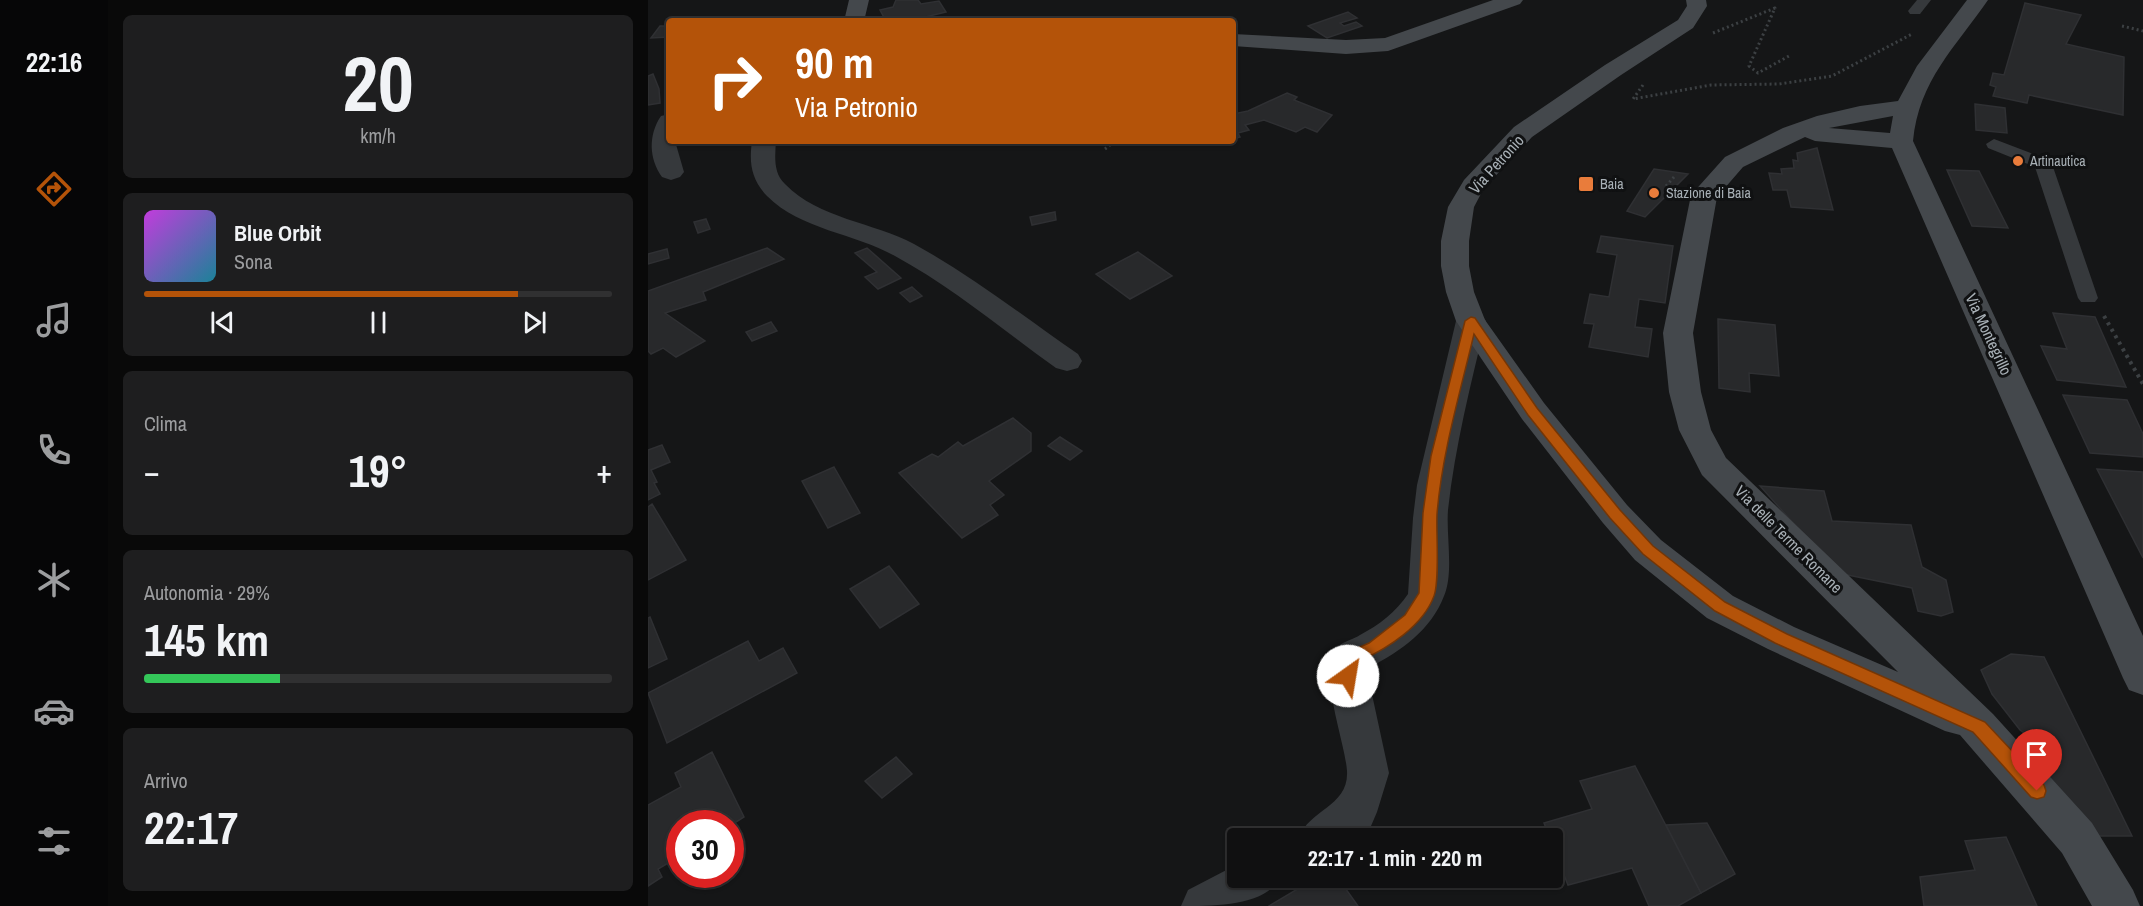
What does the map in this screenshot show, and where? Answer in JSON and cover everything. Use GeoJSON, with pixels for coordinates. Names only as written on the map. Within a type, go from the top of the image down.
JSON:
{"type":"FeatureCollection","features":[{"type":"Feature","properties":{"kind":"street"},"geometry":{"type":"LineString","coordinates":[[856,18],[859,0]]}},
{"type":"Feature","properties":{"kind":"street"},"geometry":{"type":"LineString","coordinates":[[1236,40],[1346,48],[1388,44],[1513,0]]}},
{"type":"Feature","properties":{"kind":"street","name":"Via Petronio"},"geometry":{"type":"LineString","coordinates":[[1696,0],[1697,6],[1686,24],[1613,70],[1523,132],[1473,185],[1461,207],[1455,241],[1455,266],[1460,292],[1471,321],[1533,411],[1615,514],[1657,557],[1720,607],[1781,638],[1979,727]]}},
{"type":"Feature","properties":{"kind":"street","name":"Via Montegrillo"},"geometry":{"type":"LineString","coordinates":[[1978,0],[1918,81],[1905,107],[1901,123],[1901,141],[2143,678]]}},
{"type":"Feature","properties":{"kind":"street","name":"Via delle Terme Romane"},"geometry":{"type":"LineString","coordinates":[[1905,107],[1851,115],[1792,133],[1734,162],[1704,195],[1678,333],[1685,392],[1695,430],[1714,466],[1979,727],[2078,838],[2117,906]]}},
{"type":"Feature","properties":{"kind":"street"},"geometry":{"type":"LineString","coordinates":[[666,131],[662,144],[671,172]]}},
{"type":"Feature","properties":{"kind":"street"},"geometry":{"type":"LineString","coordinates":[[1792,133],[1901,141]]}},
{"type":"Feature","properties":{"kind":"street"},"geometry":{"type":"LineString","coordinates":[[764,144],[765,177],[783,196],[802,210],[903,249],[1067,361]]}},
{"type":"Feature","properties":{"kind":"street"},"geometry":{"type":"LineString","coordinates":[[1335,828],[1356,812],[1368,774],[1348,676],[1353,657],[1374,647],[1411,619],[1427,594],[1430,513],[1438,456],[1471,321]]}},
{"type":"Feature","properties":{"kind":"street"},"geometry":{"type":"LineString","coordinates":[[1204,906],[1238,888]]}},
{"type":"Feature","properties":{"kind":"lane"},"geometry":{"type":"LineString","coordinates":[[1994,144],[2043,164],[2088,298]]}},
{"type":"Feature","properties":{"kind":"path"},"geometry":{"type":"LineString","coordinates":[[1645,83],[1633,99],[1711,86],[1779,84],[1832,76],[1920,30],[1925,20],[1920,6]]}},
{"type":"Feature","properties":{"kind":"path"},"geometry":{"type":"LineString","coordinates":[[1704,37],[1775,8],[1749,66],[1758,73],[1789,56]]}},
{"type":"Feature","properties":{"kind":"path"},"geometry":{"type":"LineString","coordinates":[[2122,26],[2143,31]]}},
{"type":"Feature","properties":{"kind":"path"},"geometry":{"type":"LineString","coordinates":[[1105,148],[1111,144]]}},
{"type":"Feature","properties":{"kind":"path"},"geometry":{"type":"LineString","coordinates":[[1666,186],[1675,176]]}},
{"type":"Feature","properties":{"kind":"path"},"geometry":{"type":"LineString","coordinates":[[2088,298],[2110,323],[2143,384]]}},
{"type":"Feature","properties":{"kind":"building"},"geometry":{"type":"Polygon","coordinates":[[[896,0],[918,0],[921,4],[939,1],[946,12],[921,18],[884,18],[880,10],[893,7],[896,0]]]}},
{"type":"Feature","properties":{"kind":"building"},"geometry":{"type":"Polygon","coordinates":[[[2025,3],[2081,15],[2066,44],[2124,57],[2123,115],[2029,95],[2027,103],[1993,96],[1996,87],[1990,85],[1993,73],[2004,75],[2025,3]]]}},
{"type":"Feature","properties":{"kind":"building"},"geometry":{"type":"Polygon","coordinates":[[[1348,12],[1357,18],[1340,23],[1344,26],[1356,22],[1362,26],[1327,38],[1308,26],[1348,12]]]}},
{"type":"Feature","properties":{"kind":"building"},"geometry":{"type":"Polygon","coordinates":[[[660,26],[666,26],[666,37],[651,38],[660,26]]]}},
{"type":"Feature","properties":{"kind":"building"},"geometry":{"type":"Polygon","coordinates":[[[653,74],[659,89],[660,103],[648,105],[648,76],[653,74]]]}},
{"type":"Feature","properties":{"kind":"building"},"geometry":{"type":"Polygon","coordinates":[[[1287,93],[1297,97],[1294,100],[1332,115],[1317,132],[1305,127],[1296,132],[1264,120],[1245,125],[1249,130],[1238,133],[1240,137],[1236,138],[1236,113],[1248,111],[1287,93]]]}},
{"type":"Feature","properties":{"kind":"building"},"geometry":{"type":"Polygon","coordinates":[[[1975,104],[2005,108],[2007,133],[1976,130],[1975,104]]]}},
{"type":"Feature","properties":{"kind":"building"},"geometry":{"type":"Polygon","coordinates":[[[1817,148],[1833,210],[1791,207],[1787,190],[1773,190],[1769,173],[1782,174],[1781,169],[1794,168],[1793,160],[1798,161],[1797,153],[1817,148]]]}},
{"type":"Feature","properties":{"kind":"building","name":"Stazione di Baia"},"geometry":{"type":"Polygon","coordinates":[[[1654,169],[1688,174],[1645,217],[1627,211],[1654,169]]]}},
{"type":"Feature","properties":{"kind":"building"},"geometry":{"type":"Polygon","coordinates":[[[1947,170],[1979,171],[2008,228],[1972,226],[1947,170]]]}},
{"type":"Feature","properties":{"kind":"building"},"geometry":{"type":"Polygon","coordinates":[[[1055,212],[1056,220],[1032,225],[1030,217],[1055,212]]]}},
{"type":"Feature","properties":{"kind":"building"},"geometry":{"type":"Polygon","coordinates":[[[706,219],[710,229],[698,233],[694,222],[706,219]]]}},
{"type":"Feature","properties":{"kind":"building"},"geometry":{"type":"Polygon","coordinates":[[[1601,236],[1673,246],[1665,303],[1639,299],[1635,327],[1652,329],[1648,357],[1589,347],[1594,324],[1584,323],[1590,294],[1609,297],[1617,255],[1597,252],[1601,236]]]}},
{"type":"Feature","properties":{"kind":"building"},"geometry":{"type":"Polygon","coordinates":[[[767,248],[784,259],[703,292],[706,300],[665,313],[705,341],[676,357],[663,348],[651,354],[648,351],[648,291],[767,248]]]}},
{"type":"Feature","properties":{"kind":"building"},"geometry":{"type":"Polygon","coordinates":[[[867,248],[901,278],[878,289],[865,277],[877,272],[855,253],[867,248]]]}},
{"type":"Feature","properties":{"kind":"building"},"geometry":{"type":"Polygon","coordinates":[[[667,249],[669,258],[648,264],[648,254],[667,249]]]}},
{"type":"Feature","properties":{"kind":"building"},"geometry":{"type":"Polygon","coordinates":[[[1138,252],[1172,276],[1130,299],[1096,274],[1138,252]]]}},
{"type":"Feature","properties":{"kind":"building"},"geometry":{"type":"Polygon","coordinates":[[[912,287],[922,296],[910,302],[900,293],[912,287]]]}},
{"type":"Feature","properties":{"kind":"building"},"geometry":{"type":"Polygon","coordinates":[[[2053,313],[2095,317],[2126,387],[2057,380],[2041,346],[2067,349],[2053,313]]]}},
{"type":"Feature","properties":{"kind":"building"},"geometry":{"type":"Polygon","coordinates":[[[1718,319],[1775,325],[1779,376],[1749,373],[1750,392],[1719,388],[1718,319]]]}},
{"type":"Feature","properties":{"kind":"building"},"geometry":{"type":"Polygon","coordinates":[[[771,322],[777,331],[752,341],[746,332],[771,322]]]}},
{"type":"Feature","properties":{"kind":"building"},"geometry":{"type":"Polygon","coordinates":[[[2063,395],[2127,400],[2143,434],[2143,457],[2090,453],[2063,395]]]}},
{"type":"Feature","properties":{"kind":"building"},"geometry":{"type":"Polygon","coordinates":[[[1013,418],[1031,433],[1031,451],[989,481],[1004,495],[990,505],[998,515],[962,538],[899,473],[932,454],[938,457],[958,442],[963,446],[1013,418]]]}},
{"type":"Feature","properties":{"kind":"building"},"geometry":{"type":"Polygon","coordinates":[[[1060,437],[1082,451],[1070,460],[1048,446],[1060,437]]]}},
{"type":"Feature","properties":{"kind":"building"},"geometry":{"type":"Polygon","coordinates":[[[662,445],[670,462],[651,470],[660,494],[648,500],[648,450],[662,445]]]}},
{"type":"Feature","properties":{"kind":"building"},"geometry":{"type":"Polygon","coordinates":[[[834,467],[860,513],[828,528],[802,481],[834,467]]]}},
{"type":"Feature","properties":{"kind":"building"},"geometry":{"type":"Polygon","coordinates":[[[2097,469],[2143,472],[2143,558],[2097,469]]]}},
{"type":"Feature","properties":{"kind":"building"},"geometry":{"type":"Polygon","coordinates":[[[1760,486],[1824,491],[1832,521],[1911,525],[1922,567],[1946,580],[1953,612],[1941,616],[1918,611],[1912,588],[1838,573],[1760,486]]]}},
{"type":"Feature","properties":{"kind":"building"},"geometry":{"type":"Polygon","coordinates":[[[652,504],[686,560],[648,580],[648,507],[652,504]]]}},
{"type":"Feature","properties":{"kind":"building"},"geometry":{"type":"Polygon","coordinates":[[[889,566],[919,604],[880,628],[850,589],[889,566]]]}},
{"type":"Feature","properties":{"kind":"building"},"geometry":{"type":"Polygon","coordinates":[[[650,617],[667,659],[648,668],[648,618],[650,617]]]}},
{"type":"Feature","properties":{"kind":"building"},"geometry":{"type":"Polygon","coordinates":[[[748,641],[759,661],[783,648],[797,673],[667,743],[648,693],[748,641]]]}},
{"type":"Feature","properties":{"kind":"building"},"geometry":{"type":"Polygon","coordinates":[[[2011,654],[2044,657],[2132,836],[2098,836],[2031,761],[2049,752],[2020,730],[1992,694],[1981,670],[2011,654]]]}},
{"type":"Feature","properties":{"kind":"building"},"geometry":{"type":"Polygon","coordinates":[[[712,752],[741,810],[666,810],[666,864],[658,869],[662,877],[648,886],[648,805],[681,787],[675,773],[712,752]]]}},
{"type":"Feature","properties":{"kind":"building"},"geometry":{"type":"Polygon","coordinates":[[[896,757],[912,774],[882,798],[865,781],[896,757]]]}},
{"type":"Feature","properties":{"kind":"building"},"geometry":{"type":"Polygon","coordinates":[[[1635,766],[1701,893],[1678,906],[1649,906],[1632,868],[1568,885],[1563,872],[1563,828],[1546,828],[1544,823],[1592,809],[1580,781],[1635,766]]]}},
{"type":"Feature","properties":{"kind":"building"},"geometry":{"type":"Polygon","coordinates":[[[1707,823],[1735,874],[1701,893],[1666,825],[1707,823]]]}},
{"type":"Feature","properties":{"kind":"building"},"geometry":{"type":"Polygon","coordinates":[[[2006,837],[2037,906],[1924,906],[1920,877],[1975,870],[1965,841],[2006,837]]]}},
{"type":"Feature","properties":{"kind":"building"},"geometry":{"type":"Polygon","coordinates":[[[1299,888],[1345,888],[1358,906],[1269,906],[1299,888]]]}},
{"type":"Feature","properties":{"kind":"place","name":"Artinautica"},"geometry":{"type":"Point","coordinates":[2018,161]}},
{"type":"Feature","properties":{"kind":"place","name":"Baia"},"geometry":{"type":"Point","coordinates":[1586,184]}},
{"type":"Feature","properties":{"kind":"place","name":"Stazione di Baia"},"geometry":{"type":"Point","coordinates":[1654,193]}},
{"type":"Feature","properties":{"kind":"route"},"geometry":{"type":"LineString","coordinates":[[1348,676],[1353,657],[1374,647],[1411,619],[1427,594],[1430,513],[1438,456],[1471,321],[1533,411],[1615,514],[1648,550],[1720,607],[1781,638],[1979,727],[2037,791]]}}]}
